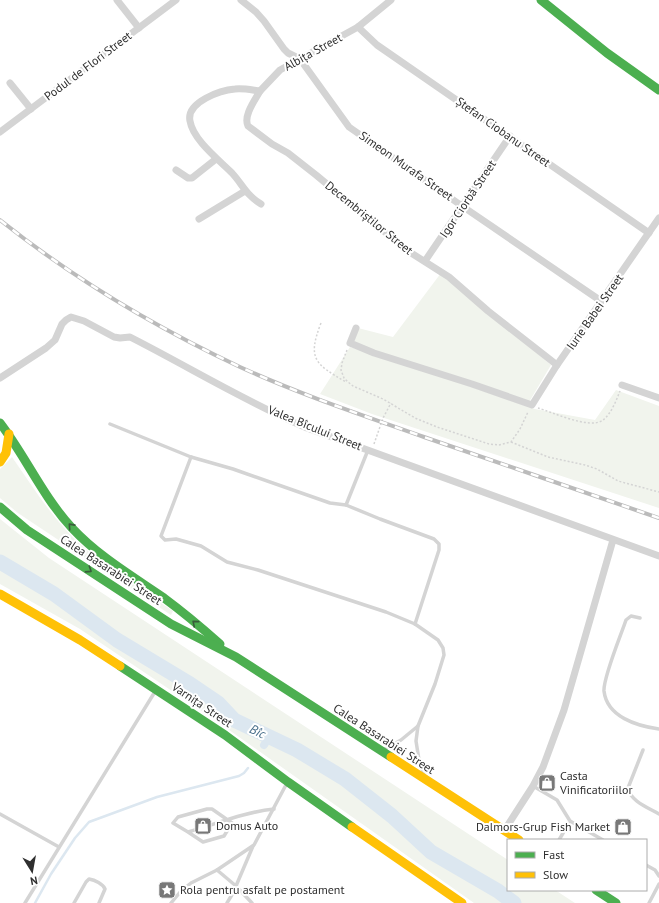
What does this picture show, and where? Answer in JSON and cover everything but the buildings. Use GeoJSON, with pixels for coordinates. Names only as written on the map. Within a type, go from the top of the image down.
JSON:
{"type":"FeatureCollection","features":[{"type":"Feature","properties":{"kind":"main road"},"geometry":{"type":"LineString","coordinates":[[541,0],[607,52],[659,90]]}},
{"type":"Feature","properties":{"kind":"main road","name":"Calea Basarabiei Street"},"geometry":{"type":"LineString","coordinates":[[0,423],[9,434],[45,494],[72,528],[99,552],[176,607],[236,657]]}},
{"type":"Feature","properties":{"kind":"main road"},"geometry":{"type":"LineString","coordinates":[[0,462],[6,453],[9,434]]}},
{"type":"Feature","properties":{"kind":"main road","name":"Calea Basarabiei Street"},"geometry":{"type":"LineString","coordinates":[[0,507],[27,530],[171,624],[236,657],[518,839]]}},
{"type":"Feature","properties":{"kind":"main road","name":"Varnița Street"},"geometry":{"type":"LineString","coordinates":[[0,594],[80,640],[157,689],[225,735],[288,782],[462,903]]}},
{"type":"Feature","properties":{"kind":"main road"},"geometry":{"type":"LineString","coordinates":[[598,891],[616,903]]}},
{"type":"Feature","properties":{"kind":"street"},"geometry":{"type":"LineString","coordinates":[[117,0],[139,28]]}},
{"type":"Feature","properties":{"kind":"street","name":"Podul de Flori Street"},"geometry":{"type":"LineString","coordinates":[[0,132],[176,0]]}},
{"type":"Feature","properties":{"kind":"street","name":"Simeon Murafa Street"},"geometry":{"type":"LineString","coordinates":[[241,0],[256,12],[264,21],[284,49],[288,53],[300,59],[350,127],[601,301]]}},
{"type":"Feature","properties":{"kind":"street","name":"Albița Street"},"geometry":{"type":"LineString","coordinates":[[260,91],[280,70],[358,27],[391,0]]}},
{"type":"Feature","properties":{"kind":"street","name":"Ștefan Ciobanu Street"},"geometry":{"type":"LineString","coordinates":[[358,27],[377,45],[649,233]]}},
{"type":"Feature","properties":{"kind":"street"},"geometry":{"type":"LineString","coordinates":[[10,83],[31,109]]}},
{"type":"Feature","properties":{"kind":"street"},"geometry":{"type":"LineString","coordinates":[[260,91],[237,89],[224,91],[202,100],[192,109],[189,120],[192,128],[216,159],[237,178],[245,191],[261,204]]}},
{"type":"Feature","properties":{"kind":"street","name":"Decembriștilor Street"},"geometry":{"type":"LineString","coordinates":[[260,91],[247,116],[246,123],[248,126],[307,167],[408,251],[449,277],[488,311],[557,366]]}},
{"type":"Feature","properties":{"kind":"street","name":"Igor Ciorbă Street"},"geometry":{"type":"LineString","coordinates":[[425,261],[510,136]]}},
{"type":"Feature","properties":{"kind":"street"},"geometry":{"type":"LineString","coordinates":[[176,170],[188,178],[192,178],[216,159]]}},
{"type":"Feature","properties":{"kind":"street"},"geometry":{"type":"LineString","coordinates":[[199,219],[245,191]]}},
{"type":"Feature","properties":{"kind":"street","name":"Iurie Babei Street"},"geometry":{"type":"LineString","coordinates":[[532,406],[557,366],[584,329],[601,301],[659,218]]}},
{"type":"Feature","properties":{"kind":"street","name":"Valea Bîcului Street"},"geometry":{"type":"LineString","coordinates":[[0,378],[46,348],[55,340],[66,320],[71,317],[84,320],[114,337],[130,337],[228,390],[285,418],[659,556]]}},
{"type":"Feature","properties":{"kind":"street"},"geometry":{"type":"LineString","coordinates":[[356,328],[350,343],[374,353],[478,386],[532,406]]}},
{"type":"Feature","properties":{"kind":"street"},"geometry":{"type":"LineString","coordinates":[[622,385],[659,398]]}},
{"type":"Feature","properties":{"kind":"street"},"geometry":{"type":"LineString","coordinates":[[504,830],[533,786],[543,767],[564,710],[613,540]]}},
{"type":"Feature","properties":{"kind":"lane"},"geometry":{"type":"LineString","coordinates":[[110,424],[191,457],[233,469],[330,503],[346,505],[434,538],[439,544],[439,550],[415,624]]}},
{"type":"Feature","properties":{"kind":"lane"},"geometry":{"type":"LineString","coordinates":[[346,505],[370,450]]}},
{"type":"Feature","properties":{"kind":"lane"},"geometry":{"type":"LineString","coordinates":[[191,457],[161,536],[165,540],[176,539],[201,546],[227,562],[258,570],[386,612],[415,624],[438,640],[443,648],[444,655],[435,684],[418,726],[416,741],[419,760],[425,780]]}},
{"type":"Feature","properties":{"kind":"lane"},"geometry":{"type":"LineString","coordinates":[[640,618],[631,616],[626,620],[606,680],[604,691],[607,702],[621,717],[638,725],[659,729]]}},
{"type":"Feature","properties":{"kind":"lane"},"geometry":{"type":"LineString","coordinates":[[25,903],[157,689]]}},
{"type":"Feature","properties":{"kind":"lane"},"geometry":{"type":"LineString","coordinates":[[381,751],[401,740],[418,726]]}},
{"type":"Feature","properties":{"kind":"lane"},"geometry":{"type":"LineString","coordinates":[[643,750],[628,788],[629,792],[633,798],[659,814]]}},
{"type":"Feature","properties":{"kind":"lane"},"geometry":{"type":"LineString","coordinates":[[227,903],[254,845],[288,782]]}},
{"type":"Feature","properties":{"kind":"lane"},"geometry":{"type":"LineString","coordinates":[[533,786],[557,800],[570,821],[601,839]]}},
{"type":"Feature","properties":{"kind":"lane"},"geometry":{"type":"LineString","coordinates":[[207,809],[212,809],[232,823],[224,836],[203,842],[188,832],[173,823],[178,817],[207,809]]}},
{"type":"Feature","properties":{"kind":"lane"},"geometry":{"type":"LineString","coordinates":[[188,832],[257,811],[274,809]]}},
{"type":"Feature","properties":{"kind":"lane"},"geometry":{"type":"LineString","coordinates":[[0,814],[59,847]]}},
{"type":"Feature","properties":{"kind":"lane"},"geometry":{"type":"LineString","coordinates":[[560,839],[570,821]]}},
{"type":"Feature","properties":{"kind":"lane"},"geometry":{"type":"LineString","coordinates":[[170,903],[191,883],[217,870],[254,845]]}},
{"type":"Feature","properties":{"kind":"lane"},"geometry":{"type":"LineString","coordinates":[[647,866],[655,870],[659,876]]}},
{"type":"Feature","properties":{"kind":"lane"},"geometry":{"type":"LineString","coordinates":[[217,870],[236,886],[252,903]]}},
{"type":"Feature","properties":{"kind":"lane"},"geometry":{"type":"LineString","coordinates":[[74,903],[86,882],[93,880],[104,886],[105,889],[99,903]]}},
{"type":"Feature","properties":{"kind":"lane"},"geometry":{"type":"LineString","coordinates":[[649,903],[659,884]]}},
{"type":"Feature","properties":{"kind":"path"},"geometry":{"type":"LineString","coordinates":[[321,323],[315,341],[314,354],[316,361],[322,367],[348,382],[391,403],[415,418],[483,443],[499,445],[511,442],[548,457],[597,469],[618,481],[659,492]]}},
{"type":"Feature","properties":{"kind":"path"},"geometry":{"type":"LineString","coordinates":[[348,382],[344,378],[341,370],[344,355],[350,343]]}},
{"type":"Feature","properties":{"kind":"path"},"geometry":{"type":"LineString","coordinates":[[511,442],[520,429],[532,406],[593,424],[602,421],[607,416],[618,397],[622,385]]}},
{"type":"Feature","properties":{"kind":"path"},"geometry":{"type":"LineString","coordinates":[[370,450],[391,403]]}},
{"type":"Feature","properties":{"kind":"shaded area"},"geometry":{"type":"Polygon","coordinates":[[[441,273],[551,365],[529,402],[410,364],[354,343],[354,338],[358,328],[393,337],[441,273]]]}},
{"type":"Feature","properties":{"kind":"shaded area"},"geometry":{"type":"Polygon","coordinates":[[[350,347],[535,409],[595,420],[616,390],[659,406],[659,508],[372,414],[320,394],[350,347]]]}},
{"type":"Feature","properties":{"kind":"shaded area"},"geometry":{"type":"Polygon","coordinates":[[[12,457],[61,525],[81,545],[126,580],[173,611],[171,615],[18,513],[0,498],[0,469],[12,457]]]}},
{"type":"Feature","properties":{"kind":"shaded area"},"geometry":{"type":"Polygon","coordinates":[[[0,519],[49,558],[507,859],[507,891],[557,891],[575,903],[474,903],[215,720],[80,629],[0,584],[0,519]]]}},
{"type":"Feature","properties":{"kind":"waterway","name":"Bîc"},"geometry":{"type":"LineString","coordinates":[[0,562],[54,594],[117,640],[190,684],[218,703],[234,720],[297,750],[345,779],[392,816],[431,852],[498,891],[514,903]]}},
{"type":"Feature","properties":{"kind":"waterway"},"geometry":{"type":"LineString","coordinates":[[264,745],[269,737]]}},
{"type":"Feature","properties":{"kind":"waterway"},"geometry":{"type":"LineString","coordinates":[[35,903],[51,874],[75,838],[89,822],[157,797],[239,776],[248,768]]}},
{"type":"Feature","properties":{"kind":"railway"},"geometry":{"type":"LineString","coordinates":[[0,220],[56,262],[116,300],[208,352],[240,367],[354,412],[659,518]]}},
{"type":"Feature","properties":{"kind":"traffic: fast"},"geometry":{"type":"LineString","coordinates":[[541,0],[607,53],[659,90]]}},
{"type":"Feature","properties":{"kind":"traffic: fast"},"geometry":{"type":"LineString","coordinates":[[0,423],[43,490],[72,528],[104,557],[171,603],[220,644]]}},
{"type":"Feature","properties":{"kind":"traffic: fast"},"geometry":{"type":"LineString","coordinates":[[0,507],[27,530],[171,624],[236,657],[391,757]]}},
{"type":"Feature","properties":{"kind":"traffic: fast"},"geometry":{"type":"LineString","coordinates":[[120,666],[225,735],[352,827]]}},
{"type":"Feature","properties":{"kind":"traffic: fast"},"geometry":{"type":"LineString","coordinates":[[598,891],[616,903]]}},
{"type":"Feature","properties":{"kind":"traffic: slow"},"geometry":{"type":"LineString","coordinates":[[0,462],[6,453],[9,434]]}},
{"type":"Feature","properties":{"kind":"traffic: slow"},"geometry":{"type":"LineString","coordinates":[[0,594],[80,640],[120,666]]}},
{"type":"Feature","properties":{"kind":"traffic: slow"},"geometry":{"type":"LineString","coordinates":[[391,757],[517,839]]}},
{"type":"Feature","properties":{"kind":"traffic: slow"},"geometry":{"type":"LineString","coordinates":[[352,827],[462,903]]}},
{"type":"Feature","properties":{"kind":"place","name":"Casta Vinificatoriilor"},"geometry":{"type":"Point","coordinates":[547,783]}},
{"type":"Feature","properties":{"kind":"place","name":"Domus Auto"},"geometry":{"type":"Point","coordinates":[203,826]}},
{"type":"Feature","properties":{"kind":"place","name":"Dalmors-Grup Fish Market"},"geometry":{"type":"Point","coordinates":[623,827]}},
{"type":"Feature","properties":{"kind":"place","name":"Rola pentru asfalt pe postament"},"geometry":{"type":"Point","coordinates":[167,890]}}]}
